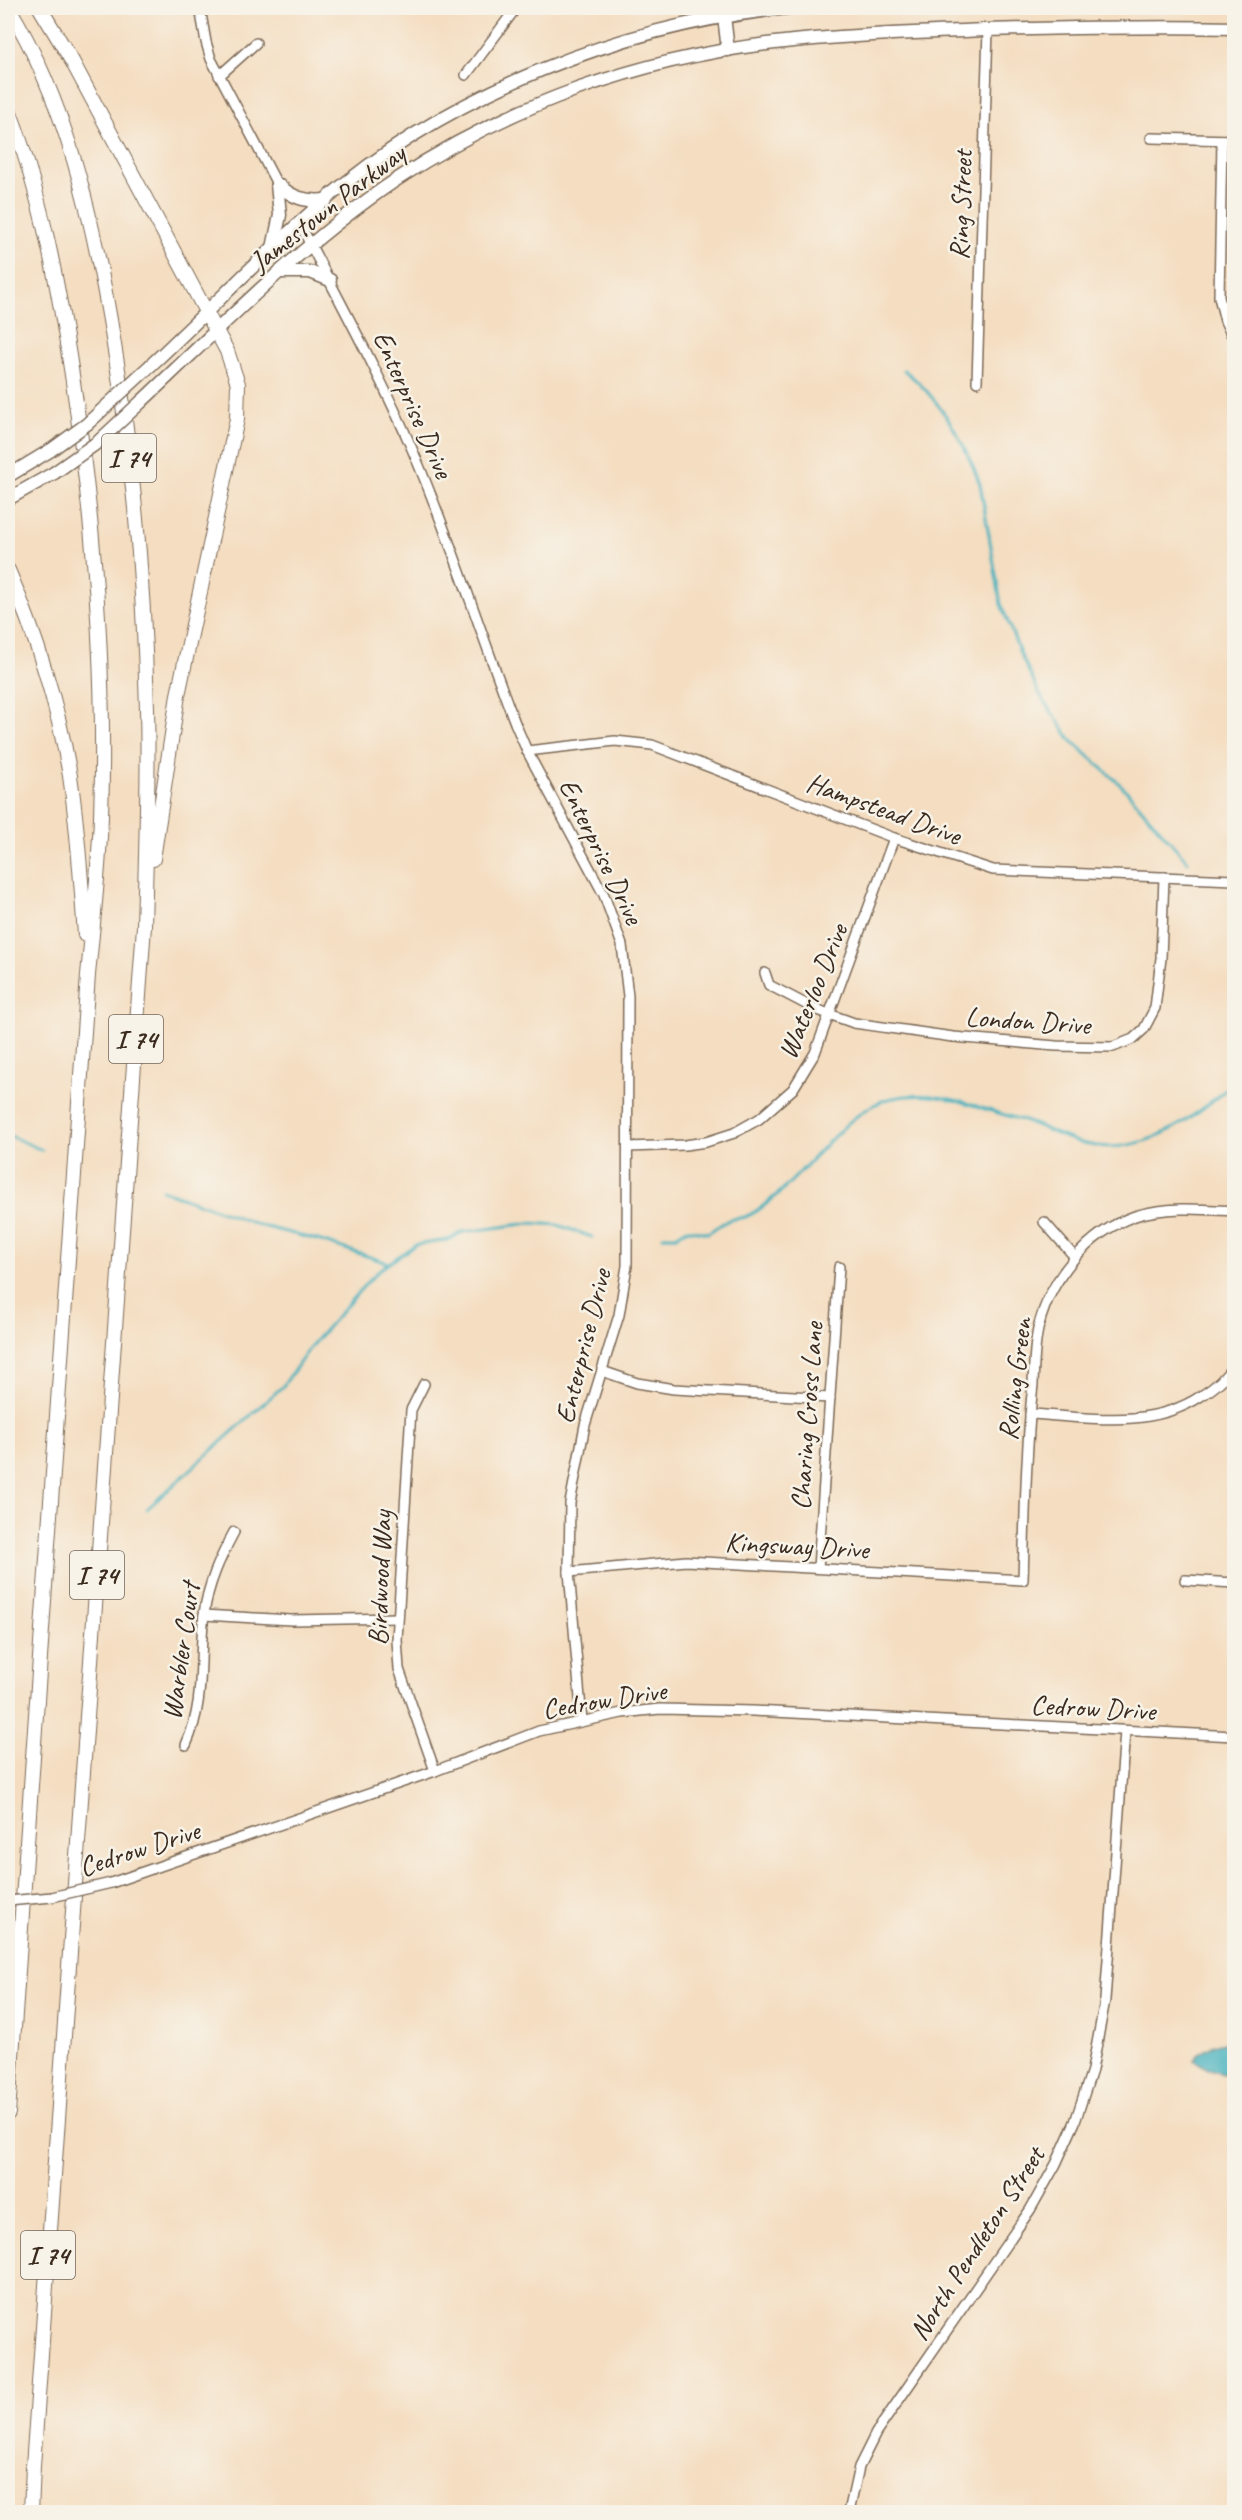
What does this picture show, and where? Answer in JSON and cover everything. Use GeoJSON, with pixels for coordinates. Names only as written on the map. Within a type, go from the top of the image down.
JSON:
{"type":"FeatureCollection","features":[{"type":"Feature","properties":{"kind":"highway","name":"I 74"},"geometry":{"type":"LineString","coordinates":[[9,8],[46,80],[74,159],[104,286],[121,391],[135,508],[145,637],[148,765],[144,926],[34,2443],[31,2512]]}},
{"type":"Feature","properties":{"kind":"highway"},"geometry":{"type":"LineString","coordinates":[[40,8],[72,61],[207,311],[236,373],[239,406],[172,729],[144,926]]}},
{"type":"Feature","properties":{"kind":"highway","name":"I 74"},"geometry":{"type":"LineString","coordinates":[[8,107],[36,193],[58,294],[76,398],[93,544],[100,660],[102,765],[98,870],[88,975],[8,2114]]}},
{"type":"Feature","properties":{"kind":"highway"},"geometry":{"type":"LineString","coordinates":[[8,570],[45,672],[65,749],[77,830],[88,975]]}},
{"type":"Feature","properties":{"kind":"main road","name":"Jamestown Parkway"},"geometry":{"type":"LineString","coordinates":[[8,476],[51,450],[87,424],[326,200],[413,137],[479,99],[513,83],[611,45],[723,12],[788,8]]}},
{"type":"Feature","properties":{"kind":"main road"},"geometry":{"type":"LineString","coordinates":[[723,12],[728,50]]}},
{"type":"Feature","properties":{"kind":"main road","name":"Jamestown Parkway"},"geometry":{"type":"LineString","coordinates":[[8,499],[54,473],[98,441],[280,272],[311,245],[399,178],[493,125],[555,98],[621,75],[728,50],[772,43],[848,36],[988,30],[1234,28]]}},
{"type":"Feature","properties":{"kind":"main road"},"geometry":{"type":"LineString","coordinates":[[277,184],[287,193],[300,199],[326,200]]}},
{"type":"Feature","properties":{"kind":"main road"},"geometry":{"type":"LineString","coordinates":[[273,248],[280,215],[277,184]]}},
{"type":"Feature","properties":{"kind":"main road"},"geometry":{"type":"LineString","coordinates":[[280,272],[310,272],[330,280]]}},
{"type":"Feature","properties":{"kind":"street"},"geometry":{"type":"LineString","coordinates":[[200,8],[206,42],[219,76],[277,184]]}},
{"type":"Feature","properties":{"kind":"street"},"geometry":{"type":"LineString","coordinates":[[466,75],[516,8]]}},
{"type":"Feature","properties":{"kind":"street","name":"Ring Street"},"geometry":{"type":"LineString","coordinates":[[977,382],[988,30]]}},
{"type":"Feature","properties":{"kind":"street"},"geometry":{"type":"LineString","coordinates":[[219,76],[256,43]]}},
{"type":"Feature","properties":{"kind":"street"},"geometry":{"type":"LineString","coordinates":[[1151,138],[1234,140]]}},
{"type":"Feature","properties":{"kind":"street"},"geometry":{"type":"LineString","coordinates":[[1221,140],[1219,297],[1225,321],[1234,340]]}},
{"type":"Feature","properties":{"kind":"street","name":"Enterprise Drive"},"geometry":{"type":"LineString","coordinates":[[300,224],[383,385],[425,479],[527,751],[604,895],[622,945],[628,996],[627,1266],[619,1315],[585,1425],[574,1474],[569,1525],[569,1572],[582,1720]]}},
{"type":"Feature","properties":{"kind":"street","name":"Hampstead Drive"},"geometry":{"type":"LineString","coordinates":[[527,751],[615,741],[651,745],[894,838],[993,870],[1234,880]]}},
{"type":"Feature","properties":{"kind":"street","name":"Waterloo Drive"},"geometry":{"type":"LineString","coordinates":[[628,1147],[706,1142],[734,1133],[759,1119],[782,1101],[802,1076],[815,1053],[894,838]]}},
{"type":"Feature","properties":{"kind":"street","name":"London Drive"},"geometry":{"type":"LineString","coordinates":[[765,973],[769,985],[829,1014],[854,1023],[953,1037],[1105,1048],[1124,1044],[1144,1029],[1155,1008],[1161,958],[1164,877]]}},
{"type":"Feature","properties":{"kind":"street","name":"Rolling Green"},"geometry":{"type":"LineString","coordinates":[[1023,1580],[1030,1414],[1039,1326],[1047,1302],[1074,1256],[1114,1225],[1135,1216],[1169,1208],[1234,1211]]}},
{"type":"Feature","properties":{"kind":"street"},"geometry":{"type":"LineString","coordinates":[[1044,1222],[1074,1256]]}},
{"type":"Feature","properties":{"kind":"street","name":"Charing Cross Lane"},"geometry":{"type":"LineString","coordinates":[[818,1568],[838,1267]]}},
{"type":"Feature","properties":{"kind":"street"},"geometry":{"type":"LineString","coordinates":[[1030,1414],[1132,1419],[1161,1415],[1186,1406],[1212,1389],[1234,1364]]}},
{"type":"Feature","properties":{"kind":"street"},"geometry":{"type":"LineString","coordinates":[[602,1371],[637,1383],[674,1389],[830,1398]]}},
{"type":"Feature","properties":{"kind":"street","name":"Birdwood Way"},"geometry":{"type":"LineString","coordinates":[[424,1384],[411,1410],[398,1618],[399,1669],[435,1771]]}},
{"type":"Feature","properties":{"kind":"street","name":"Warbler Court"},"geometry":{"type":"LineString","coordinates":[[186,1745],[199,1710],[204,1615],[216,1569],[234,1532]]}},
{"type":"Feature","properties":{"kind":"street","name":"Kingsway Drive"},"geometry":{"type":"LineString","coordinates":[[569,1572],[686,1562],[1023,1580]]}},
{"type":"Feature","properties":{"kind":"street"},"geometry":{"type":"LineString","coordinates":[[1185,1580],[1234,1583]]}},
{"type":"Feature","properties":{"kind":"street"},"geometry":{"type":"LineString","coordinates":[[204,1615],[291,1620],[398,1618]]}},
{"type":"Feature","properties":{"kind":"street","name":"Cedrow Drive"},"geometry":{"type":"LineString","coordinates":[[8,1901],[52,1897],[111,1883],[435,1771],[539,1731],[622,1713],[697,1709],[1234,1736]]}},
{"type":"Feature","properties":{"kind":"street","name":"North Pendleton Street"},"geometry":{"type":"LineString","coordinates":[[849,2512],[860,2467],[876,2433],[1030,2210],[1056,2163],[1075,2121],[1092,2070],[1105,2000],[1125,1731]]}},
{"type":"Feature","properties":{"kind":"water"},"geometry":{"type":"Polygon","coordinates":[[[1234,2041],[1234,2077],[1210,2070],[1194,2060],[1202,2051],[1212,2046],[1234,2041]]]}},
{"type":"Feature","properties":{"kind":"waterway"},"geometry":{"type":"LineString","coordinates":[[904,370],[940,407],[959,437],[974,468],[980,484],[1001,604],[1020,653],[1040,695],[1071,740],[1123,787],[1188,862]]}},
{"type":"Feature","properties":{"kind":"waterway"},"geometry":{"type":"LineString","coordinates":[[663,1236],[676,1236],[687,1229],[708,1233],[727,1221],[745,1217],[756,1211],[785,1187],[829,1141],[860,1113],[893,1098],[927,1096],[971,1104],[1085,1144],[1106,1147],[1127,1145],[1167,1132],[1202,1109],[1234,1082]]}},
{"type":"Feature","properties":{"kind":"waterway"},"geometry":{"type":"LineString","coordinates":[[8,1135],[42,1150]]}},
{"type":"Feature","properties":{"kind":"waterway"},"geometry":{"type":"LineString","coordinates":[[162,1190],[262,1226],[321,1241],[388,1263]]}},
{"type":"Feature","properties":{"kind":"waterway"},"geometry":{"type":"LineString","coordinates":[[147,1509],[283,1386],[312,1345],[362,1288],[379,1270],[415,1245],[448,1240],[463,1232],[530,1223],[558,1225],[592,1237]]}}]}
